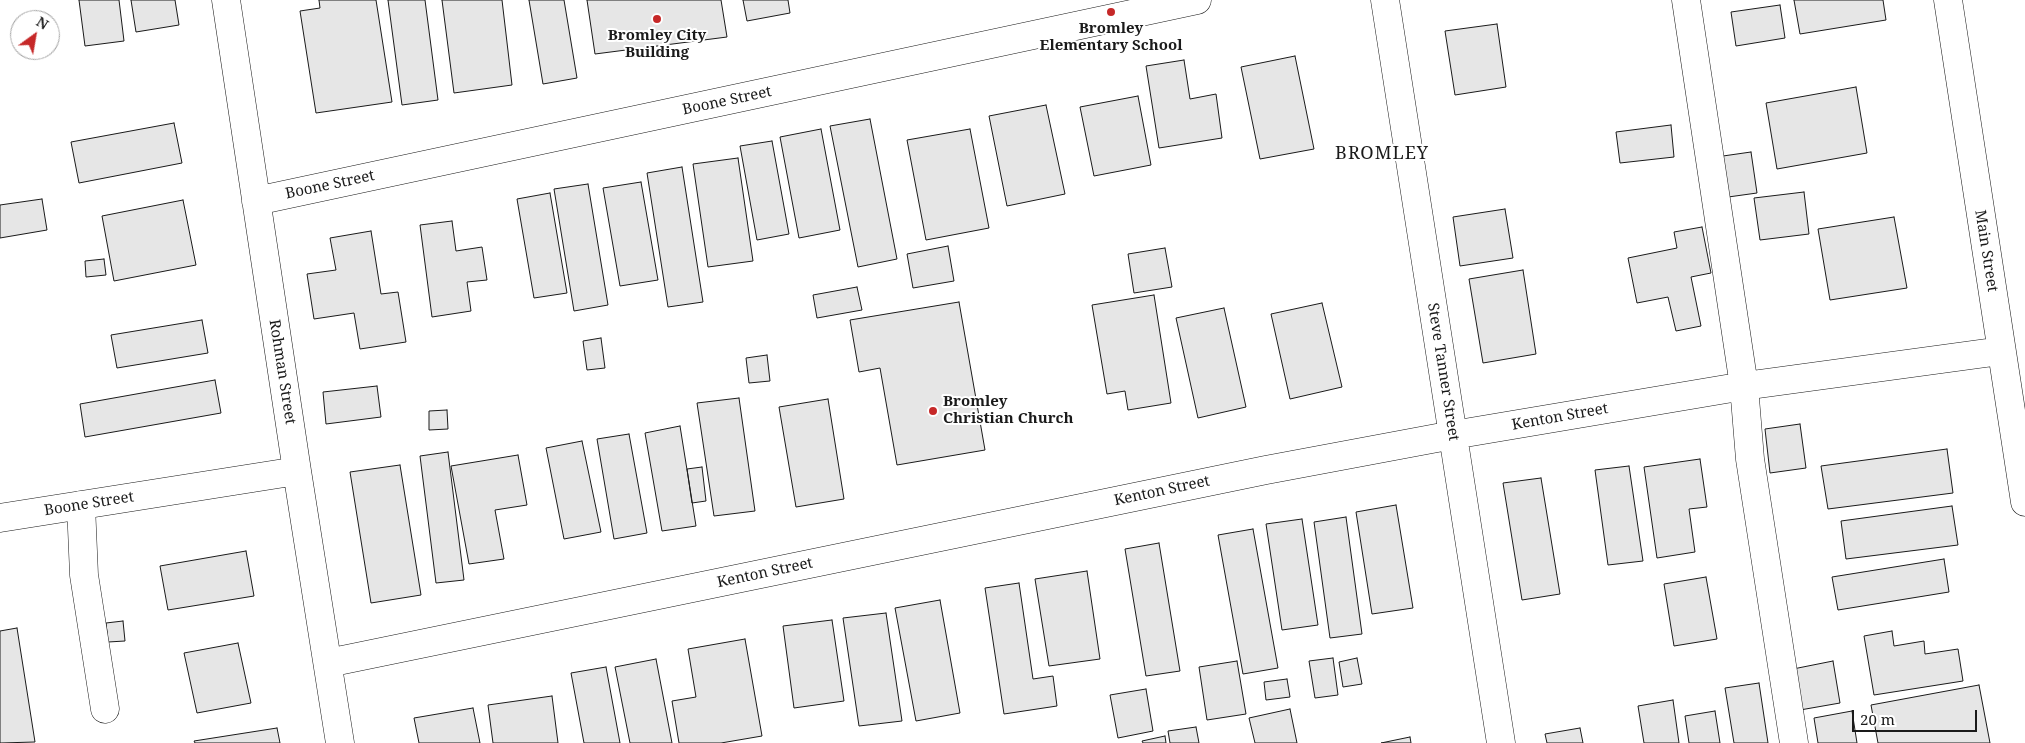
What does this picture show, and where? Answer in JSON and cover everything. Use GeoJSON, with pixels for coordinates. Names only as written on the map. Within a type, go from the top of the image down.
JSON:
{"type":"FeatureCollection","features":[{"type":"Feature","properties":{"kind":"street","name":"Rohman Street"},"geometry":{"type":"LineString","coordinates":[[226,0],[340,743]]}},
{"type":"Feature","properties":{"kind":"street","name":"Boone Street"},"geometry":{"type":"LineString","coordinates":[[256,201],[1197,0]]}},
{"type":"Feature","properties":{"kind":"street","name":"Steve Tanner Street"},"geometry":{"type":"LineString","coordinates":[[1385,0],[1501,743]]}},
{"type":"Feature","properties":{"kind":"street"},"geometry":{"type":"LineString","coordinates":[[1686,0],[1744,386],[1750,459],[1794,743]]}},
{"type":"Feature","properties":{"kind":"street","name":"Main Street"},"geometry":{"type":"LineString","coordinates":[[1948,0],[2025,502]]}},
{"type":"Feature","properties":{"kind":"street","name":"Kenton Street"},"geometry":{"type":"LineString","coordinates":[[328,663],[1237,476],[1453,435],[1744,386],[2001,351]]}},
{"type":"Feature","properties":{"kind":"street","name":"Boone Street"},"geometry":{"type":"LineString","coordinates":[[0,518],[297,471]]}},
{"type":"Feature","properties":{"kind":"street"},"geometry":{"type":"LineString","coordinates":[[81,505],[84,575],[105,709]]}},
{"type":"Feature","properties":{"kind":"building"},"geometry":{"type":"Polygon","coordinates":[[[79,0],[119,0],[124,41],[85,46],[79,0]]]}},
{"type":"Feature","properties":{"kind":"building"},"geometry":{"type":"Polygon","coordinates":[[[131,0],[175,0],[179,25],[136,32],[131,0]]]}},
{"type":"Feature","properties":{"kind":"building"},"geometry":{"type":"Polygon","coordinates":[[[319,0],[376,0],[392,102],[316,113],[300,11],[320,8],[319,0]]]}},
{"type":"Feature","properties":{"kind":"building"},"geometry":{"type":"Polygon","coordinates":[[[388,0],[425,0],[438,100],[402,105],[388,0]]]}},
{"type":"Feature","properties":{"kind":"building"},"geometry":{"type":"Polygon","coordinates":[[[442,0],[502,0],[512,85],[454,93],[442,0]]]}},
{"type":"Feature","properties":{"kind":"building"},"geometry":{"type":"Polygon","coordinates":[[[529,0],[564,0],[577,78],[543,84],[529,0]]]}},
{"type":"Feature","properties":{"kind":"building","name":"Bromley City Building"},"geometry":{"type":"Polygon","coordinates":[[[587,0],[721,0],[727,37],[595,54],[587,0]]]}},
{"type":"Feature","properties":{"kind":"building"},"geometry":{"type":"Polygon","coordinates":[[[743,0],[788,0],[790,13],[747,21],[743,0]]]}},
{"type":"Feature","properties":{"kind":"building"},"geometry":{"type":"Polygon","coordinates":[[[1794,0],[1883,0],[1886,20],[1800,34],[1794,0]]]}},
{"type":"Feature","properties":{"kind":"building"},"geometry":{"type":"Polygon","coordinates":[[[1780,5],[1785,38],[1736,46],[1731,12],[1780,5]]]}},
{"type":"Feature","properties":{"kind":"building"},"geometry":{"type":"Polygon","coordinates":[[[1497,24],[1506,87],[1455,95],[1445,31],[1497,24]]]}},
{"type":"Feature","properties":{"kind":"building"},"geometry":{"type":"Polygon","coordinates":[[[1295,56],[1314,149],[1260,159],[1241,67],[1295,56]]]}},
{"type":"Feature","properties":{"kind":"building"},"geometry":{"type":"Polygon","coordinates":[[[1184,60],[1190,99],[1216,94],[1222,138],[1159,148],[1146,66],[1184,60]]]}},
{"type":"Feature","properties":{"kind":"building"},"geometry":{"type":"Polygon","coordinates":[[[1856,87],[1867,153],[1777,169],[1766,103],[1856,87]]]}},
{"type":"Feature","properties":{"kind":"building"},"geometry":{"type":"Polygon","coordinates":[[[1138,96],[1151,165],[1094,176],[1080,107],[1138,96]]]}},
{"type":"Feature","properties":{"kind":"building"},"geometry":{"type":"Polygon","coordinates":[[[1046,105],[1065,194],[1007,206],[989,116],[1046,105]]]}},
{"type":"Feature","properties":{"kind":"building"},"geometry":{"type":"Polygon","coordinates":[[[870,119],[897,259],[858,267],[830,126],[870,119]]]}},
{"type":"Feature","properties":{"kind":"building"},"geometry":{"type":"Polygon","coordinates":[[[174,123],[182,163],[79,183],[71,142],[174,123]]]}},
{"type":"Feature","properties":{"kind":"building"},"geometry":{"type":"Polygon","coordinates":[[[1671,125],[1674,157],[1620,163],[1616,132],[1671,125]]]}},
{"type":"Feature","properties":{"kind":"building"},"geometry":{"type":"Polygon","coordinates":[[[821,129],[840,230],[799,238],[780,137],[821,129]]]}},
{"type":"Feature","properties":{"kind":"building"},"geometry":{"type":"Polygon","coordinates":[[[970,129],[989,228],[926,240],[907,140],[970,129]]]}},
{"type":"Feature","properties":{"kind":"building"},"geometry":{"type":"Polygon","coordinates":[[[772,141],[789,234],[757,240],[740,146],[772,141]]]}},
{"type":"Feature","properties":{"kind":"building"},"geometry":{"type":"Polygon","coordinates":[[[1751,152],[1757,193],[1721,198],[1716,157],[1751,152]]]}},
{"type":"Feature","properties":{"kind":"building"},"geometry":{"type":"Polygon","coordinates":[[[738,158],[753,261],[708,267],[693,164],[738,158]]]}},
{"type":"Feature","properties":{"kind":"building"},"geometry":{"type":"Polygon","coordinates":[[[682,167],[703,302],[668,307],[647,173],[682,167]]]}},
{"type":"Feature","properties":{"kind":"building"},"geometry":{"type":"Polygon","coordinates":[[[641,182],[658,280],[620,286],[603,188],[641,182]]]}},
{"type":"Feature","properties":{"kind":"building"},"geometry":{"type":"Polygon","coordinates":[[[588,184],[608,305],[574,311],[554,189],[588,184]]]}},
{"type":"Feature","properties":{"kind":"building"},"geometry":{"type":"Polygon","coordinates":[[[1804,192],[1809,234],[1760,240],[1754,198],[1804,192]]]}},
{"type":"Feature","properties":{"kind":"building"},"geometry":{"type":"Polygon","coordinates":[[[550,193],[567,293],[534,298],[517,199],[550,193]]]}},
{"type":"Feature","properties":{"kind":"building"},"geometry":{"type":"Polygon","coordinates":[[[42,199],[47,230],[0,238],[0,205],[42,199]]]}},
{"type":"Feature","properties":{"kind":"building"},"geometry":{"type":"Polygon","coordinates":[[[183,200],[196,265],[114,281],[102,216],[183,200]]]}},
{"type":"Feature","properties":{"kind":"building"},"geometry":{"type":"Polygon","coordinates":[[[1505,209],[1513,258],[1460,266],[1453,217],[1505,209]]]}},
{"type":"Feature","properties":{"kind":"building"},"geometry":{"type":"Polygon","coordinates":[[[1894,217],[1907,288],[1830,300],[1818,229],[1894,217]]]}},
{"type":"Feature","properties":{"kind":"building"},"geometry":{"type":"Polygon","coordinates":[[[452,221],[456,251],[482,247],[487,280],[467,282],[471,311],[432,317],[420,225],[452,221]]]}},
{"type":"Feature","properties":{"kind":"building"},"geometry":{"type":"Polygon","coordinates":[[[1702,227],[1711,273],[1691,277],[1701,326],[1676,331],[1668,297],[1637,303],[1628,258],[1677,248],[1674,232],[1702,227]]]}},
{"type":"Feature","properties":{"kind":"building"},"geometry":{"type":"Polygon","coordinates":[[[371,231],[381,294],[398,292],[406,342],[360,349],[354,313],[314,319],[307,274],[336,270],[330,238],[371,231]]]}},
{"type":"Feature","properties":{"kind":"building"},"geometry":{"type":"Polygon","coordinates":[[[948,246],[954,281],[913,288],[907,254],[948,246]]]}},
{"type":"Feature","properties":{"kind":"building"},"geometry":{"type":"Polygon","coordinates":[[[1165,248],[1172,287],[1134,293],[1128,254],[1165,248]]]}},
{"type":"Feature","properties":{"kind":"building"},"geometry":{"type":"Polygon","coordinates":[[[104,259],[106,275],[86,277],[85,261],[104,259]]]}},
{"type":"Feature","properties":{"kind":"building"},"geometry":{"type":"Polygon","coordinates":[[[1523,270],[1536,354],[1483,363],[1469,279],[1523,270]]]}},
{"type":"Feature","properties":{"kind":"building"},"geometry":{"type":"Polygon","coordinates":[[[857,287],[862,310],[817,318],[813,295],[857,287]]]}},
{"type":"Feature","properties":{"kind":"building"},"geometry":{"type":"Polygon","coordinates":[[[1154,295],[1171,403],[1128,410],[1125,391],[1107,394],[1092,305],[1154,295]]]}},
{"type":"Feature","properties":{"kind":"building","name":"Bromley Christian Church"},"geometry":{"type":"Polygon","coordinates":[[[959,302],[985,450],[897,465],[880,368],[859,372],[850,320],[959,302]]]}},
{"type":"Feature","properties":{"kind":"building"},"geometry":{"type":"Polygon","coordinates":[[[1322,303],[1342,387],[1290,399],[1271,314],[1322,303]]]}},
{"type":"Feature","properties":{"kind":"building"},"geometry":{"type":"Polygon","coordinates":[[[1224,308],[1246,407],[1198,418],[1176,318],[1224,308]]]}},
{"type":"Feature","properties":{"kind":"building"},"geometry":{"type":"Polygon","coordinates":[[[202,320],[208,353],[117,368],[111,335],[202,320]]]}},
{"type":"Feature","properties":{"kind":"building"},"geometry":{"type":"Polygon","coordinates":[[[601,338],[605,368],[587,370],[583,341],[601,338]]]}},
{"type":"Feature","properties":{"kind":"building"},"geometry":{"type":"Polygon","coordinates":[[[767,355],[770,381],[749,383],[746,358],[767,355]]]}},
{"type":"Feature","properties":{"kind":"building"},"geometry":{"type":"Polygon","coordinates":[[[215,380],[221,413],[85,437],[80,404],[215,380]]]}},
{"type":"Feature","properties":{"kind":"building"},"geometry":{"type":"Polygon","coordinates":[[[377,386],[381,417],[326,424],[323,392],[377,386]]]}},
{"type":"Feature","properties":{"kind":"building"},"geometry":{"type":"Polygon","coordinates":[[[739,398],[755,511],[714,516],[697,403],[739,398]]]}},
{"type":"Feature","properties":{"kind":"building"},"geometry":{"type":"Polygon","coordinates":[[[828,399],[844,499],[796,507],[779,407],[828,399]]]}},
{"type":"Feature","properties":{"kind":"building"},"geometry":{"type":"Polygon","coordinates":[[[447,410],[448,429],[429,430],[429,411],[447,410]]]}},
{"type":"Feature","properties":{"kind":"building"},"geometry":{"type":"Polygon","coordinates":[[[1800,424],[1806,468],[1770,473],[1765,429],[1800,424]]]}},
{"type":"Feature","properties":{"kind":"building"},"geometry":{"type":"Polygon","coordinates":[[[680,426],[696,526],[662,531],[645,433],[680,426]]]}},
{"type":"Feature","properties":{"kind":"building"},"geometry":{"type":"Polygon","coordinates":[[[629,434],[647,533],[614,539],[597,439],[629,434]]]}},
{"type":"Feature","properties":{"kind":"building"},"geometry":{"type":"Polygon","coordinates":[[[582,441],[601,532],[564,539],[546,448],[582,441]]]}},
{"type":"Feature","properties":{"kind":"building"},"geometry":{"type":"Polygon","coordinates":[[[1947,449],[1953,493],[1828,509],[1821,466],[1947,449]]]}},
{"type":"Feature","properties":{"kind":"building"},"geometry":{"type":"Polygon","coordinates":[[[448,452],[464,580],[436,583],[420,456],[448,452]]]}},
{"type":"Feature","properties":{"kind":"building"},"geometry":{"type":"Polygon","coordinates":[[[518,455],[527,505],[495,510],[504,559],[469,564],[451,466],[518,455]]]}},
{"type":"Feature","properties":{"kind":"building"},"geometry":{"type":"Polygon","coordinates":[[[1700,459],[1707,507],[1689,509],[1695,552],[1657,558],[1644,467],[1700,459]]]}},
{"type":"Feature","properties":{"kind":"building"},"geometry":{"type":"Polygon","coordinates":[[[400,465],[421,595],[371,603],[350,472],[400,465]]]}},
{"type":"Feature","properties":{"kind":"building"},"geometry":{"type":"Polygon","coordinates":[[[1629,466],[1643,561],[1608,565],[1595,470],[1629,466]]]}},
{"type":"Feature","properties":{"kind":"building"},"geometry":{"type":"Polygon","coordinates":[[[702,467],[706,501],[692,503],[687,469],[702,467]]]}},
{"type":"Feature","properties":{"kind":"building"},"geometry":{"type":"Polygon","coordinates":[[[1541,478],[1560,594],[1522,600],[1503,483],[1541,478]]]}},
{"type":"Feature","properties":{"kind":"building"},"geometry":{"type":"Polygon","coordinates":[[[1396,505],[1413,608],[1372,614],[1356,512],[1396,505]]]}},
{"type":"Feature","properties":{"kind":"building"},"geometry":{"type":"Polygon","coordinates":[[[1952,506],[1958,545],[1846,559],[1841,521],[1952,506]]]}},
{"type":"Feature","properties":{"kind":"building"},"geometry":{"type":"Polygon","coordinates":[[[1346,517],[1362,634],[1330,638],[1314,522],[1346,517]]]}},
{"type":"Feature","properties":{"kind":"building"},"geometry":{"type":"Polygon","coordinates":[[[1302,519],[1318,625],[1282,630],[1266,524],[1302,519]]]}},
{"type":"Feature","properties":{"kind":"building"},"geometry":{"type":"Polygon","coordinates":[[[1253,529],[1278,668],[1243,674],[1218,535],[1253,529]]]}},
{"type":"Feature","properties":{"kind":"building"},"geometry":{"type":"Polygon","coordinates":[[[1159,543],[1180,671],[1146,676],[1125,549],[1159,543]]]}},
{"type":"Feature","properties":{"kind":"building"},"geometry":{"type":"Polygon","coordinates":[[[246,551],[254,596],[168,610],[160,566],[246,551]]]}},
{"type":"Feature","properties":{"kind":"building"},"geometry":{"type":"Polygon","coordinates":[[[1944,559],[1949,592],[1838,610],[1832,577],[1944,559]]]}},
{"type":"Feature","properties":{"kind":"building"},"geometry":{"type":"Polygon","coordinates":[[[1087,571],[1100,659],[1049,666],[1035,579],[1087,571]]]}},
{"type":"Feature","properties":{"kind":"building"},"geometry":{"type":"Polygon","coordinates":[[[1706,577],[1717,639],[1674,646],[1664,584],[1706,577]]]}},
{"type":"Feature","properties":{"kind":"building"},"geometry":{"type":"Polygon","coordinates":[[[1019,583],[1033,679],[1053,676],[1057,706],[1004,714],[985,588],[1019,583]]]}},
{"type":"Feature","properties":{"kind":"building"},"geometry":{"type":"Polygon","coordinates":[[[940,600],[960,713],[916,721],[895,608],[940,600]]]}},
{"type":"Feature","properties":{"kind":"building"},"geometry":{"type":"Polygon","coordinates":[[[886,613],[902,721],[859,726],[843,618],[886,613]]]}},
{"type":"Feature","properties":{"kind":"building"},"geometry":{"type":"Polygon","coordinates":[[[832,620],[844,701],[794,708],[783,626],[832,620]]]}},
{"type":"Feature","properties":{"kind":"building"},"geometry":{"type":"Polygon","coordinates":[[[123,621],[125,641],[108,642],[106,623],[123,621]]]}},
{"type":"Feature","properties":{"kind":"building"},"geometry":{"type":"Polygon","coordinates":[[[17,628],[35,742],[0,743],[0,631],[17,628]]]}},
{"type":"Feature","properties":{"kind":"building"},"geometry":{"type":"Polygon","coordinates":[[[1892,631],[1894,646],[1924,641],[1925,654],[1958,649],[1963,681],[1874,695],[1864,636],[1892,631]]]}},
{"type":"Feature","properties":{"kind":"building"},"geometry":{"type":"Polygon","coordinates":[[[745,639],[762,736],[721,743],[679,743],[672,701],[696,697],[688,649],[745,639]]]}},
{"type":"Feature","properties":{"kind":"building"},"geometry":{"type":"Polygon","coordinates":[[[238,643],[251,703],[197,713],[184,653],[238,643]]]}},
{"type":"Feature","properties":{"kind":"building"},"geometry":{"type":"Polygon","coordinates":[[[1333,658],[1338,695],[1315,698],[1309,661],[1333,658]]]}},
{"type":"Feature","properties":{"kind":"building"},"geometry":{"type":"Polygon","coordinates":[[[1357,658],[1362,684],[1343,687],[1339,662],[1357,658]]]}},
{"type":"Feature","properties":{"kind":"building"},"geometry":{"type":"Polygon","coordinates":[[[656,659],[672,743],[630,743],[615,667],[656,659]]]}},
{"type":"Feature","properties":{"kind":"building"},"geometry":{"type":"Polygon","coordinates":[[[1237,661],[1246,714],[1207,720],[1199,667],[1237,661]]]}},
{"type":"Feature","properties":{"kind":"building"},"geometry":{"type":"Polygon","coordinates":[[[1833,661],[1840,703],[1800,710],[1793,669],[1833,661]]]}},
{"type":"Feature","properties":{"kind":"building"},"geometry":{"type":"Polygon","coordinates":[[[606,667],[620,743],[584,743],[571,673],[606,667]]]}},
{"type":"Feature","properties":{"kind":"building"},"geometry":{"type":"Polygon","coordinates":[[[1287,679],[1290,697],[1266,700],[1264,682],[1287,679]]]}},
{"type":"Feature","properties":{"kind":"building"},"geometry":{"type":"Polygon","coordinates":[[[1759,683],[1768,743],[1734,743],[1725,688],[1759,683]]]}},
{"type":"Feature","properties":{"kind":"building"},"geometry":{"type":"Polygon","coordinates":[[[1979,685],[1990,743],[1878,743],[1871,705],[1979,685]]]}},
{"type":"Feature","properties":{"kind":"building"},"geometry":{"type":"Polygon","coordinates":[[[1146,689],[1153,731],[1118,738],[1110,695],[1146,689]]]}},
{"type":"Feature","properties":{"kind":"building"},"geometry":{"type":"Polygon","coordinates":[[[552,696],[558,743],[493,743],[488,705],[552,696]]]}},
{"type":"Feature","properties":{"kind":"building"},"geometry":{"type":"Polygon","coordinates":[[[1673,700],[1679,743],[1644,743],[1638,706],[1673,700]]]}},
{"type":"Feature","properties":{"kind":"building"},"geometry":{"type":"Polygon","coordinates":[[[473,708],[480,743],[419,743],[414,718],[473,708]]]}},
{"type":"Feature","properties":{"kind":"building"},"geometry":{"type":"Polygon","coordinates":[[[1290,709],[1297,743],[1255,743],[1249,718],[1290,709]]]}},
{"type":"Feature","properties":{"kind":"building"},"geometry":{"type":"Polygon","coordinates":[[[1715,711],[1720,743],[1689,743],[1685,716],[1715,711]]]}},
{"type":"Feature","properties":{"kind":"building"},"geometry":{"type":"Polygon","coordinates":[[[1852,711],[1857,743],[1818,743],[1814,718],[1852,711]]]}},
{"type":"Feature","properties":{"kind":"building"},"geometry":{"type":"Polygon","coordinates":[[[1196,727],[1199,743],[1170,743],[1168,731],[1196,727]]]}},
{"type":"Feature","properties":{"kind":"building"},"geometry":{"type":"Polygon","coordinates":[[[277,728],[280,743],[195,743],[194,741],[277,728]]]}},
{"type":"Feature","properties":{"kind":"building"},"geometry":{"type":"Polygon","coordinates":[[[1580,728],[1583,743],[1547,743],[1545,734],[1580,728]]]}},
{"type":"Feature","properties":{"kind":"building"},"geometry":{"type":"Polygon","coordinates":[[[1165,736],[1166,743],[1143,743],[1142,741],[1165,736]]]}},
{"type":"Feature","properties":{"kind":"building"},"geometry":{"type":"Polygon","coordinates":[[[1410,737],[1411,743],[1381,743],[1410,737]]]}},
{"type":"Feature","properties":{"kind":"place","name":"Bromley Elementary School"},"geometry":{"type":"Point","coordinates":[1111,12]}},
{"type":"Feature","properties":{"kind":"place","name":"Bromley City Building"},"geometry":{"type":"Point","coordinates":[657,19]}},
{"type":"Feature","properties":{"kind":"place","name":"Bromley Christian Church"},"geometry":{"type":"Point","coordinates":[933,411]}},
{"type":"Feature","properties":{"kind":"district","name":"BROMLEY"},"geometry":{"type":"Point","coordinates":[1382,154]}}]}
